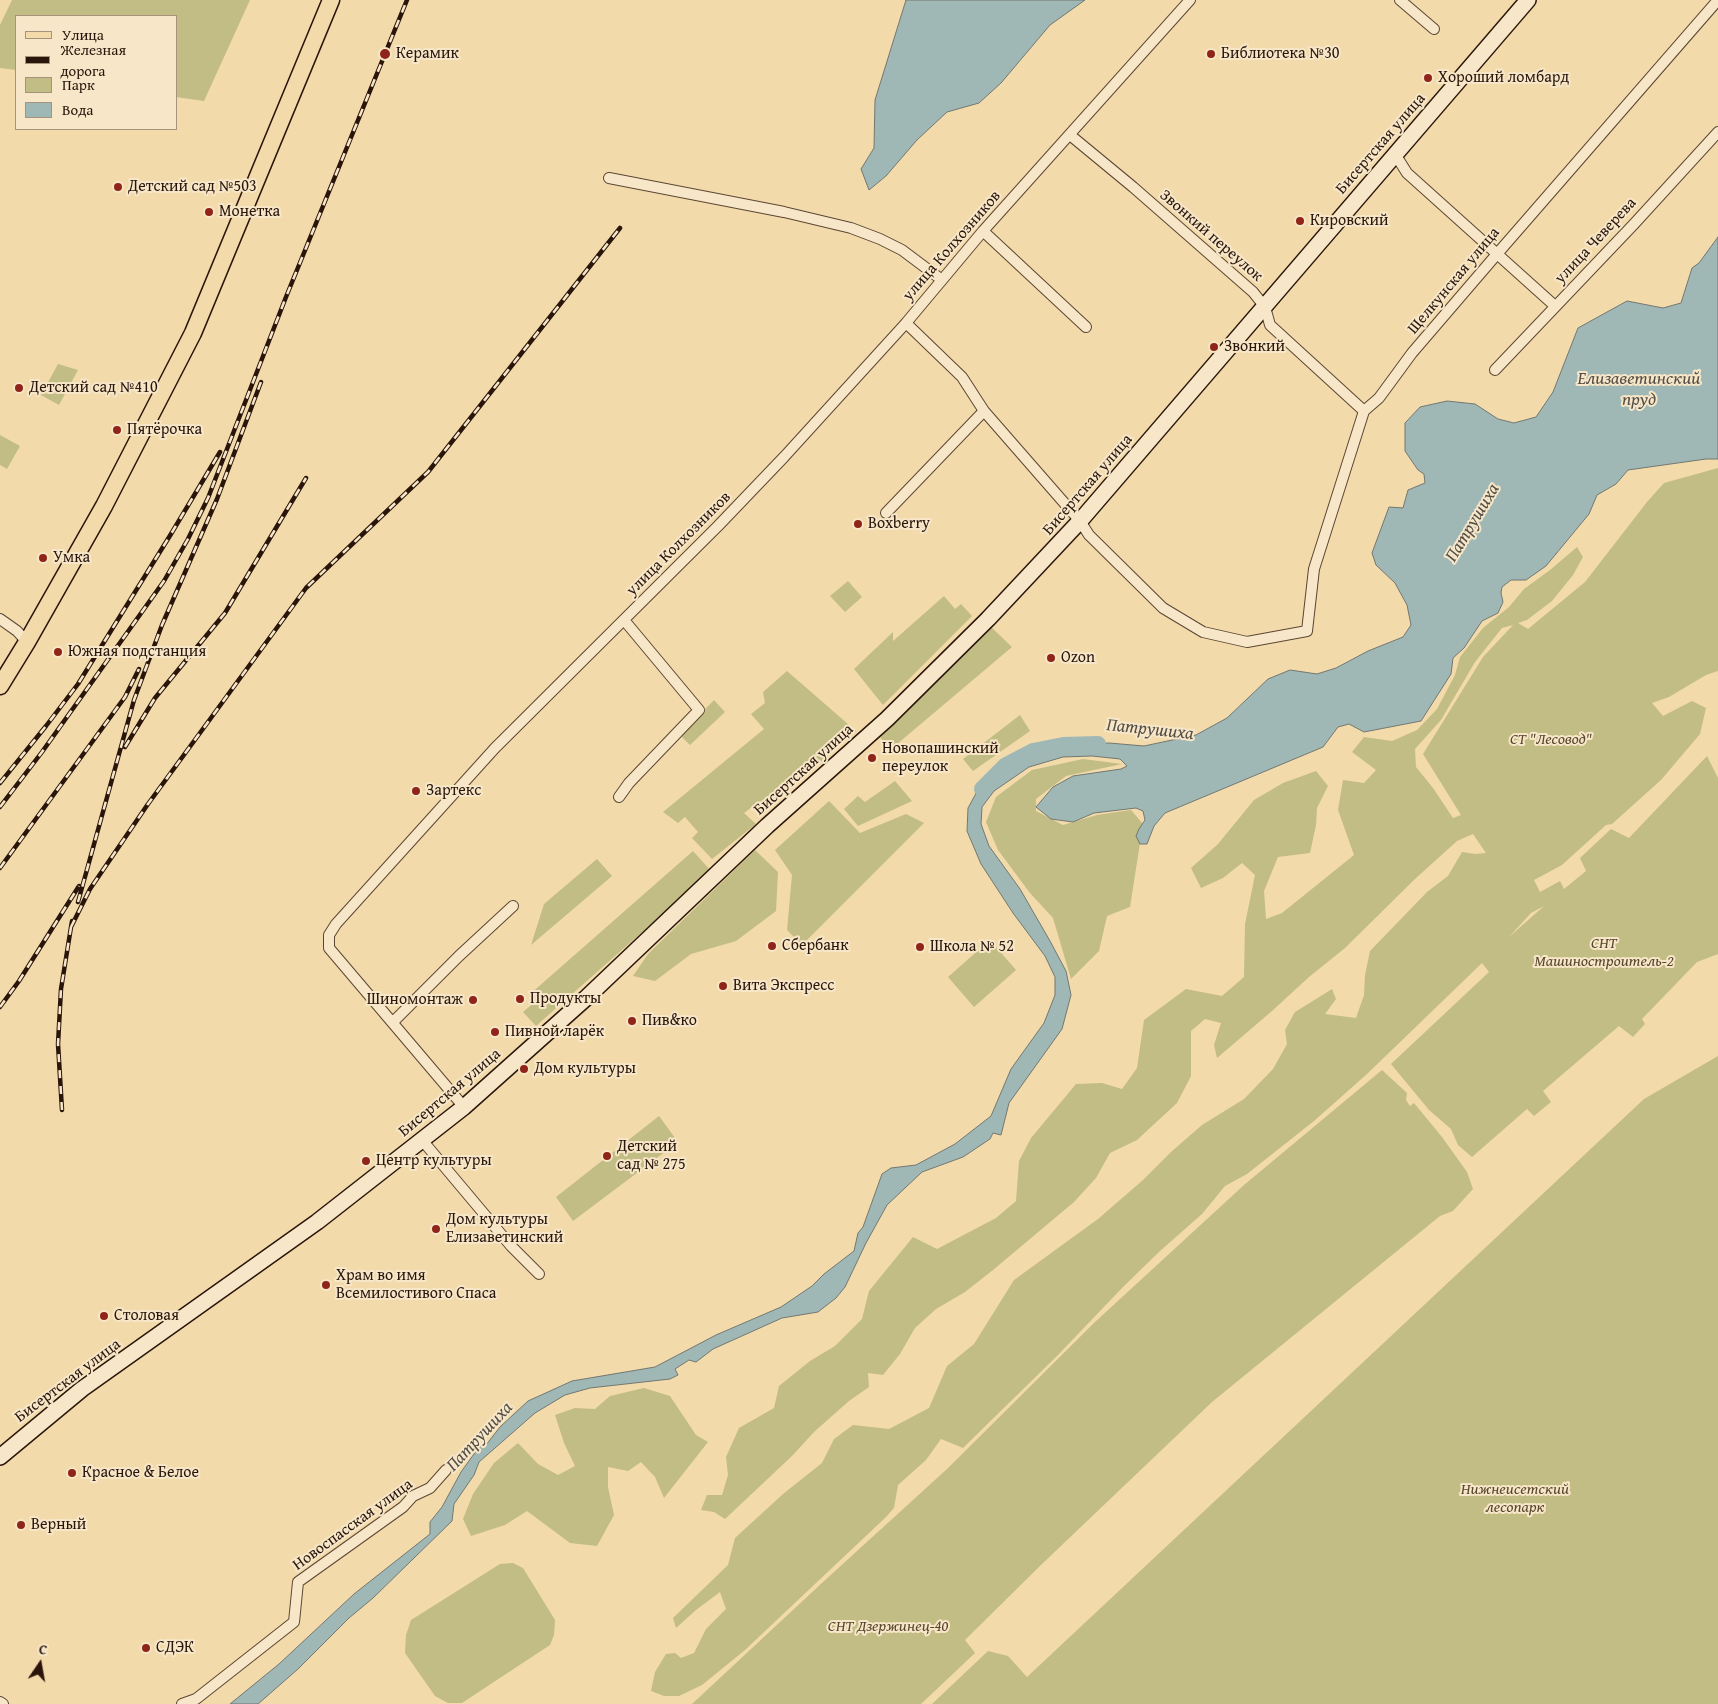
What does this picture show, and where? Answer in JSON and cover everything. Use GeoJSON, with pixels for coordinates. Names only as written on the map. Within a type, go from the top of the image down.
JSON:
{"type":"FeatureCollection","features":[{"type":"Feature","properties":{"kind":"main road"},"geometry":{"type":"LineString","coordinates":[[0,686],[104,506],[193,333],[332,0]]}},
{"type":"Feature","properties":{"kind":"main road","name":"Бисертская улица"},"geometry":{"type":"LineString","coordinates":[[0,1457],[82,1389],[317,1222],[464,1107],[585,999],[768,826],[887,719],[988,619],[1080,522],[1528,0]]}},
{"type":"Feature","properties":{"kind":"street","name":"улица Колхозников"},"geometry":{"type":"LineString","coordinates":[[464,1107],[329,948],[329,935],[336,924],[489,755],[718,526],[906,324],[983,231],[1190,0]]}},
{"type":"Feature","properties":{"kind":"street"},"geometry":{"type":"LineString","coordinates":[[1400,0],[1434,29]]}},
{"type":"Feature","properties":{"kind":"street","name":"Щелкунская улица"},"geometry":{"type":"LineString","coordinates":[[1080,522],[1089,534],[1163,608],[1203,632],[1247,642],[1307,631],[1314,570],[1364,411],[1379,398],[1412,353],[1718,0]]}},
{"type":"Feature","properties":{"kind":"street","name":"улица Чеверева"},"geometry":{"type":"LineString","coordinates":[[1495,370],[1718,132]]}},
{"type":"Feature","properties":{"kind":"street","name":"Звонкий переулок"},"geometry":{"type":"LineString","coordinates":[[1070,135],[1133,187],[1253,292],[1264,307],[1270,325],[1364,411]]}},
{"type":"Feature","properties":{"kind":"street"},"geometry":{"type":"LineString","coordinates":[[1396,154],[1407,173],[1556,306]]}},
{"type":"Feature","properties":{"kind":"street"},"geometry":{"type":"LineString","coordinates":[[610,178],[784,212],[851,228],[902,250],[942,280]]}},
{"type":"Feature","properties":{"kind":"street"},"geometry":{"type":"LineString","coordinates":[[983,231],[1086,328]]}},
{"type":"Feature","properties":{"kind":"street"},"geometry":{"type":"LineString","coordinates":[[906,324],[962,377],[984,410],[1080,522]]}},
{"type":"Feature","properties":{"kind":"street"},"geometry":{"type":"LineString","coordinates":[[886,514],[984,410]]}},
{"type":"Feature","properties":{"kind":"street"},"geometry":{"type":"LineString","coordinates":[[0,619],[17,631],[27,642]]}},
{"type":"Feature","properties":{"kind":"street"},"geometry":{"type":"LineString","coordinates":[[619,797],[629,783],[699,710],[624,620]]}},
{"type":"Feature","properties":{"kind":"street"},"geometry":{"type":"LineString","coordinates":[[393,1022],[459,956],[513,906]]}},
{"type":"Feature","properties":{"kind":"street"},"geometry":{"type":"LineString","coordinates":[[422,1140],[505,1238],[539,1274]]}},
{"type":"Feature","properties":{"kind":"street","name":"Новоспасская улица"},"geometry":{"type":"LineString","coordinates":[[182,1704],[196,1699],[294,1622],[298,1582],[403,1507],[413,1496],[430,1488],[446,1470]]}},
{"type":"Feature","properties":{"kind":"green space"},"geometry":{"type":"Polygon","coordinates":[[[12,0],[250,0],[204,101],[178,97],[178,15],[15,15],[15,70],[0,68],[0,25],[12,0]]]}},
{"type":"Feature","properties":{"kind":"green space"},"geometry":{"type":"Polygon","coordinates":[[[58,364],[78,370],[59,405],[41,395],[58,364]]]}},
{"type":"Feature","properties":{"kind":"green space"},"geometry":{"type":"Polygon","coordinates":[[[0,435],[20,446],[7,469],[0,465],[0,435]]]}},
{"type":"Feature","properties":{"kind":"green space"},"geometry":{"type":"Polygon","coordinates":[[[1718,468],[1718,671],[1706,675],[1669,697],[1652,703],[1663,716],[1692,701],[1706,708],[1700,734],[1661,780],[1612,824],[1606,825],[1562,865],[1534,880],[1540,892],[1560,881],[1564,889],[1586,871],[1580,858],[1611,829],[1629,838],[1707,756],[1718,778],[1718,954],[1697,962],[1642,1019],[1645,1024],[1633,1037],[1619,1026],[1543,1091],[1551,1102],[1534,1116],[1527,1109],[1472,1157],[1458,1145],[1451,1129],[1429,1110],[1391,1064],[1489,972],[1482,963],[1367,1074],[1314,1121],[1247,1174],[1225,1186],[1202,1214],[1123,1287],[1058,1355],[963,1448],[941,1439],[926,1460],[898,1485],[894,1508],[886,1517],[745,1650],[702,1685],[679,1696],[664,1696],[651,1691],[655,1672],[666,1654],[675,1653],[681,1658],[694,1653],[706,1629],[726,1609],[720,1592],[676,1628],[673,1618],[728,1565],[735,1538],[783,1494],[822,1463],[834,1439],[853,1425],[889,1429],[929,1408],[947,1366],[974,1344],[1014,1280],[1098,1219],[1202,1125],[1244,1099],[1273,1069],[1287,1044],[1285,1030],[1295,1012],[1332,989],[1336,999],[1325,1014],[1356,1018],[1364,995],[1365,975],[1370,951],[1427,892],[1448,876],[1462,852],[1486,853],[1473,834],[1457,841],[1415,879],[1345,948],[1217,1058],[1214,1045],[1221,1023],[1205,1019],[1191,1031],[1191,1076],[1177,1103],[1137,1140],[1110,1153],[1096,1178],[1074,1202],[993,1270],[965,1292],[936,1309],[915,1328],[900,1354],[883,1375],[868,1373],[869,1387],[849,1401],[814,1432],[792,1456],[725,1519],[714,1512],[701,1510],[707,1495],[722,1495],[728,1475],[726,1457],[739,1428],[774,1408],[779,1386],[810,1361],[835,1346],[862,1319],[869,1291],[913,1237],[937,1249],[996,1218],[1016,1201],[1019,1161],[1031,1138],[1076,1084],[1102,1083],[1122,1089],[1137,1068],[1144,1020],[1186,989],[1222,996],[1244,977],[1245,924],[1255,875],[1242,863],[1223,878],[1201,888],[1191,868],[1218,844],[1254,800],[1283,783],[1316,771],[1328,786],[1317,808],[1316,825],[1310,853],[1278,857],[1264,891],[1266,919],[1282,913],[1354,855],[1338,810],[1343,780],[1364,783],[1376,770],[1352,752],[1364,737],[1392,741],[1417,730],[1437,709],[1455,675],[1460,657],[1483,628],[1509,607],[1524,589],[1577,547],[1583,557],[1573,575],[1552,601],[1527,620],[1518,623],[1528,629],[1585,582],[1664,483],[1718,468]],[[1513,625],[1502,628],[1475,662],[1441,720],[1415,749],[1416,767],[1453,818],[1461,815],[1423,754],[1483,657],[1513,625]],[[1544,906],[1531,913],[1509,937],[1544,906]]]}},
{"type":"Feature","properties":{"kind":"green space"},"geometry":{"type":"Polygon","coordinates":[[[848,581],[862,597],[845,612],[830,596],[848,581]]]}},
{"type":"Feature","properties":{"kind":"green space"},"geometry":{"type":"Polygon","coordinates":[[[944,596],[955,609],[961,604],[972,616],[883,705],[854,669],[893,632],[893,641],[944,596]]]}},
{"type":"Feature","properties":{"kind":"green space"},"geometry":{"type":"Polygon","coordinates":[[[990,626],[1012,647],[890,750],[880,737],[990,626]]]}},
{"type":"Feature","properties":{"kind":"green space"},"geometry":{"type":"Polygon","coordinates":[[[787,671],[856,731],[768,808],[760,801],[744,813],[756,824],[712,859],[692,838],[698,832],[685,817],[678,823],[663,812],[764,729],[751,714],[765,703],[763,692],[787,671]]]}},
{"type":"Feature","properties":{"kind":"green space"},"geometry":{"type":"Polygon","coordinates":[[[714,700],[725,712],[690,745],[680,735],[714,700]]]}},
{"type":"Feature","properties":{"kind":"green space"},"geometry":{"type":"Polygon","coordinates":[[[1020,715],[1030,731],[973,771],[963,759],[1020,715]]]}},
{"type":"Feature","properties":{"kind":"green space"},"geometry":{"type":"Polygon","coordinates":[[[1083,759],[1122,764],[1066,776],[1036,799],[1036,811],[1063,825],[1097,815],[1131,810],[1143,824],[1130,907],[1107,916],[1099,951],[1071,979],[1053,918],[1030,893],[998,850],[986,822],[996,797],[1032,770],[1083,759]]]}},
{"type":"Feature","properties":{"kind":"green space"},"geometry":{"type":"Polygon","coordinates":[[[895,781],[912,801],[858,826],[844,809],[858,796],[865,802],[895,781]]]}},
{"type":"Feature","properties":{"kind":"green space"},"geometry":{"type":"Polygon","coordinates":[[[829,801],[860,833],[906,814],[924,823],[802,945],[787,930],[792,875],[775,850],[829,801]]]}},
{"type":"Feature","properties":{"kind":"green space"},"geometry":{"type":"Polygon","coordinates":[[[755,850],[778,872],[776,911],[736,941],[691,954],[655,981],[633,976],[648,954],[755,850]]]}},
{"type":"Feature","properties":{"kind":"green space"},"geometry":{"type":"Polygon","coordinates":[[[693,851],[711,871],[536,1026],[523,1012],[535,1002],[529,995],[693,851]]]}},
{"type":"Feature","properties":{"kind":"green space"},"geometry":{"type":"Polygon","coordinates":[[[597,859],[612,876],[531,945],[544,904],[597,859]]]}},
{"type":"Feature","properties":{"kind":"green space"},"geometry":{"type":"Polygon","coordinates":[[[990,940],[1016,970],[974,1007],[948,977],[990,940]]]}},
{"type":"Feature","properties":{"kind":"green space","name":"Нижнеисетский лесопарк"},"geometry":{"type":"Polygon","coordinates":[[[1718,1056],[1718,1704],[932,1704],[988,1651],[1008,1656],[1027,1677],[1644,1099],[1718,1056]]]}},
{"type":"Feature","properties":{"kind":"green space","name":"СНТ Дзержинец-40"},"geometry":{"type":"Polygon","coordinates":[[[1382,1070],[1407,1093],[1406,1100],[1410,1106],[1414,1103],[1442,1137],[1467,1172],[1473,1189],[1453,1211],[1440,1216],[1212,1402],[965,1640],[975,1653],[921,1704],[692,1704],[947,1469],[1095,1322],[1244,1185],[1382,1070]]]}},
{"type":"Feature","properties":{"kind":"green space"},"geometry":{"type":"Polygon","coordinates":[[[659,1116],[678,1142],[573,1221],[556,1197],[659,1116]]]}},
{"type":"Feature","properties":{"kind":"green space"},"geometry":{"type":"Polygon","coordinates":[[[644,1388],[670,1396],[696,1435],[708,1442],[664,1498],[655,1477],[641,1462],[628,1471],[608,1467],[608,1487],[614,1515],[597,1546],[570,1543],[527,1511],[505,1525],[471,1536],[463,1519],[473,1494],[494,1463],[518,1443],[538,1464],[558,1475],[575,1466],[564,1443],[555,1415],[575,1408],[595,1409],[610,1396],[644,1388]]]}},
{"type":"Feature","properties":{"kind":"green space"},"geometry":{"type":"Polygon","coordinates":[[[513,1563],[523,1568],[555,1620],[554,1635],[550,1645],[462,1703],[448,1703],[435,1696],[405,1653],[406,1635],[411,1620],[500,1564],[513,1563]]]}},
{"type":"Feature","properties":{"kind":"water"},"geometry":{"type":"Polygon","coordinates":[[[906,0],[1085,0],[1050,25],[1001,83],[979,103],[947,112],[917,140],[886,176],[869,190],[861,169],[874,148],[875,100],[906,0]]]}},
{"type":"Feature","properties":{"kind":"water","name":"Елизаветинский пруд"},"geometry":{"type":"Polygon","coordinates":[[[1718,237],[1718,459],[1628,470],[1616,484],[1597,495],[1589,514],[1546,566],[1526,580],[1511,580],[1502,587],[1503,602],[1498,613],[1482,621],[1464,648],[1453,658],[1451,674],[1421,721],[1364,732],[1349,724],[1338,727],[1323,747],[1165,813],[1154,826],[1147,844],[1140,844],[1136,836],[1145,820],[1143,811],[1136,808],[1094,813],[1073,822],[1051,819],[1036,807],[1053,787],[1073,776],[1121,769],[1127,766],[1120,759],[1092,756],[1063,757],[1029,767],[994,791],[982,807],[981,824],[989,846],[1020,889],[1050,941],[1066,971],[1071,995],[1062,1029],[1009,1103],[1001,1135],[993,1133],[990,1139],[963,1157],[922,1172],[887,1205],[845,1287],[836,1298],[818,1312],[782,1318],[713,1349],[696,1362],[689,1360],[675,1369],[678,1375],[670,1379],[590,1388],[565,1395],[535,1413],[479,1462],[474,1475],[454,1504],[452,1521],[373,1598],[349,1618],[298,1669],[258,1704],[230,1704],[279,1664],[354,1594],[430,1534],[430,1522],[442,1507],[461,1472],[479,1447],[486,1445],[500,1427],[528,1401],[572,1381],[655,1367],[716,1335],[781,1307],[812,1286],[824,1274],[854,1251],[858,1233],[863,1227],[882,1174],[891,1168],[916,1165],[955,1144],[991,1116],[1011,1069],[1044,1023],[1055,995],[1055,977],[1045,956],[1013,913],[981,864],[967,831],[968,808],[979,788],[1013,761],[1031,752],[1057,746],[1109,743],[1144,746],[1196,735],[1227,718],[1268,679],[1290,670],[1317,674],[1336,668],[1368,651],[1403,637],[1411,625],[1407,605],[1395,583],[1376,565],[1372,553],[1389,507],[1403,508],[1408,490],[1425,483],[1424,474],[1418,470],[1405,451],[1405,423],[1420,407],[1447,401],[1475,404],[1498,419],[1514,423],[1536,417],[1553,392],[1578,328],[1627,301],[1663,308],[1681,303],[1692,268],[1699,263],[1718,237]]]}},
{"type":"Feature","properties":{"kind":"waterway","name":"Патрушиха"},"geometry":{"type":"LineString","coordinates":[[982,789],[1006,765],[1033,751],[1063,745],[1098,744]]}},
{"type":"Feature","properties":{"kind":"railway"},"geometry":{"type":"LineString","coordinates":[[0,807],[42,752],[164,581],[188,539],[208,498],[286,297],[407,0]]}},
{"type":"Feature","properties":{"kind":"railway"},"geometry":{"type":"LineString","coordinates":[[71,927],[90,889],[148,804],[306,588],[428,472],[620,228]]}},
{"type":"Feature","properties":{"kind":"railway"},"geometry":{"type":"LineString","coordinates":[[78,902],[134,700],[162,625],[217,499],[261,382]]}},
{"type":"Feature","properties":{"kind":"railway"},"geometry":{"type":"LineString","coordinates":[[0,783],[78,684],[220,452]]}},
{"type":"Feature","properties":{"kind":"railway"},"geometry":{"type":"LineString","coordinates":[[125,747],[155,698],[225,613],[306,478]]}},
{"type":"Feature","properties":{"kind":"railway"},"geometry":{"type":"LineString","coordinates":[[0,868],[125,697],[139,669]]}},
{"type":"Feature","properties":{"kind":"railway"},"geometry":{"type":"LineString","coordinates":[[0,1007],[19,981],[79,886]]}},
{"type":"Feature","properties":{"kind":"railway"},"geometry":{"type":"LineString","coordinates":[[62,1110],[58,1044],[61,989],[72,921]]}},
{"type":"Feature","properties":{"kind":"place","name":"Керамик"},"geometry":{"type":"Point","coordinates":[385,54]}},
{"type":"Feature","properties":{"kind":"place","name":"Библиотека №30"},"geometry":{"type":"Point","coordinates":[1211,54]}},
{"type":"Feature","properties":{"kind":"place","name":"Хороший ломбард"},"geometry":{"type":"Point","coordinates":[1428,78]}},
{"type":"Feature","properties":{"kind":"place","name":"Детский сад №503"},"geometry":{"type":"Point","coordinates":[118,187]}},
{"type":"Feature","properties":{"kind":"place","name":"Монетка"},"geometry":{"type":"Point","coordinates":[209,212]}},
{"type":"Feature","properties":{"kind":"place","name":"Кировский"},"geometry":{"type":"Point","coordinates":[1300,221]}},
{"type":"Feature","properties":{"kind":"place","name":"Звонкий"},"geometry":{"type":"Point","coordinates":[1214,347]}},
{"type":"Feature","properties":{"kind":"place","name":"Детский сад №410"},"geometry":{"type":"Point","coordinates":[19,388]}},
{"type":"Feature","properties":{"kind":"place","name":"Пятёрочка"},"geometry":{"type":"Point","coordinates":[117,430]}},
{"type":"Feature","properties":{"kind":"place","name":"Boxberry"},"geometry":{"type":"Point","coordinates":[858,524]}},
{"type":"Feature","properties":{"kind":"place","name":"Умка"},"geometry":{"type":"Point","coordinates":[43,558]}},
{"type":"Feature","properties":{"kind":"place","name":"Южная подстанция"},"geometry":{"type":"Point","coordinates":[58,652]}},
{"type":"Feature","properties":{"kind":"place","name":"Ozon"},"geometry":{"type":"Point","coordinates":[1051,658]}},
{"type":"Feature","properties":{"kind":"place","name":"Новопашинский переулок"},"geometry":{"type":"Point","coordinates":[872,758]}},
{"type":"Feature","properties":{"kind":"place","name":"Зартекс"},"geometry":{"type":"Point","coordinates":[416,791]}},
{"type":"Feature","properties":{"kind":"place","name":"Сбербанк"},"geometry":{"type":"Point","coordinates":[772,946]}},
{"type":"Feature","properties":{"kind":"place","name":"Школа № 52"},"geometry":{"type":"Point","coordinates":[920,947]}},
{"type":"Feature","properties":{"kind":"place","name":"Вита Экспресс"},"geometry":{"type":"Point","coordinates":[723,986]}},
{"type":"Feature","properties":{"kind":"place","name":"Продукты"},"geometry":{"type":"Point","coordinates":[520,999]}},
{"type":"Feature","properties":{"kind":"place","name":"Шиномонтаж"},"geometry":{"type":"Point","coordinates":[473,1000]}},
{"type":"Feature","properties":{"kind":"place","name":"Пив&ко"},"geometry":{"type":"Point","coordinates":[632,1021]}},
{"type":"Feature","properties":{"kind":"place","name":"Пивной ларёк"},"geometry":{"type":"Point","coordinates":[495,1032]}},
{"type":"Feature","properties":{"kind":"place","name":"Дом культуры"},"geometry":{"type":"Point","coordinates":[524,1069]}},
{"type":"Feature","properties":{"kind":"place","name":"Детский сад № 275"},"geometry":{"type":"Point","coordinates":[607,1156]}},
{"type":"Feature","properties":{"kind":"place","name":"Центр культуры"},"geometry":{"type":"Point","coordinates":[366,1161]}},
{"type":"Feature","properties":{"kind":"place","name":"Дом культуры Елизаветинский"},"geometry":{"type":"Point","coordinates":[436,1229]}},
{"type":"Feature","properties":{"kind":"place","name":"Храм во имя Всемилостивого Спаса"},"geometry":{"type":"Point","coordinates":[326,1285]}},
{"type":"Feature","properties":{"kind":"place","name":"Столовая"},"geometry":{"type":"Point","coordinates":[104,1316]}},
{"type":"Feature","properties":{"kind":"place","name":"Красное & Белое"},"geometry":{"type":"Point","coordinates":[72,1473]}},
{"type":"Feature","properties":{"kind":"place","name":"Верный"},"geometry":{"type":"Point","coordinates":[21,1525]}},
{"type":"Feature","properties":{"kind":"place","name":"СДЭК"},"geometry":{"type":"Point","coordinates":[146,1648]}},
{"type":"Feature","properties":{"kind":"park label","name":"СТ \"Лесовод\""},"geometry":{"type":"Point","coordinates":[1551,740]}},
{"type":"Feature","properties":{"kind":"park label","name":"СНТ Машиностроитель-2"},"geometry":{"type":"Point","coordinates":[1604,953]}}]}
